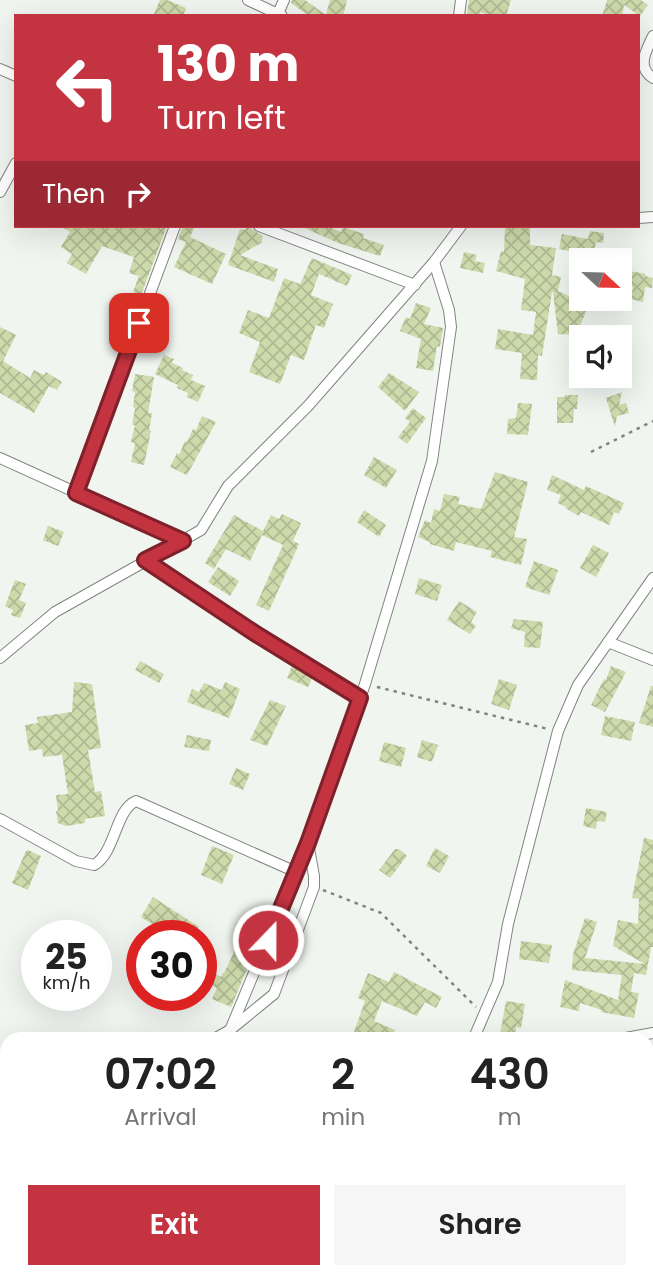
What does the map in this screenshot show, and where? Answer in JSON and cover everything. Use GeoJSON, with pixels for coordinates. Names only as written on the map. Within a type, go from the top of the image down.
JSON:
{"type":"FeatureCollection","features":[{"type":"Feature","properties":{"kind":"street"},"geometry":{"type":"LineString","coordinates":[[248,0],[277,14]]}},
{"type":"Feature","properties":{"kind":"street"},"geometry":{"type":"LineString","coordinates":[[653,36],[644,55],[643,67],[646,74],[653,78]]}},
{"type":"Feature","properties":{"kind":"street"},"geometry":{"type":"LineString","coordinates":[[0,192],[14,167]]}},
{"type":"Feature","properties":{"kind":"street"},"geometry":{"type":"LineString","coordinates":[[76,493],[174,228]]}},
{"type":"Feature","properties":{"kind":"street"},"geometry":{"type":"LineString","coordinates":[[264,228],[415,285]]}},
{"type":"Feature","properties":{"kind":"street"},"geometry":{"type":"LineString","coordinates":[[0,658],[55,612],[201,530],[219,498],[237,475],[308,406],[415,285],[460,228]]}},
{"type":"Feature","properties":{"kind":"street"},"geometry":{"type":"LineString","coordinates":[[229,1032],[308,843],[365,684],[435,450],[451,318],[434,262]]}},
{"type":"Feature","properties":{"kind":"street"},"geometry":{"type":"LineString","coordinates":[[0,458],[183,541]]}},
{"type":"Feature","properties":{"kind":"street"},"geometry":{"type":"LineString","coordinates":[[145,560],[256,634],[360,698]]}},
{"type":"Feature","properties":{"kind":"street"},"geometry":{"type":"LineString","coordinates":[[476,1032],[498,982],[506,934],[558,731],[578,685],[653,578]]}},
{"type":"Feature","properties":{"kind":"street"},"geometry":{"type":"LineString","coordinates":[[608,642],[653,660]]}},
{"type":"Feature","properties":{"kind":"street"},"geometry":{"type":"LineString","coordinates":[[0,819],[76,861],[94,865],[104,857],[127,808],[136,801],[296,872]]}},
{"type":"Feature","properties":{"kind":"street"},"geometry":{"type":"LineString","coordinates":[[231,1032],[279,987],[314,887],[308,843]]}},
{"type":"Feature","properties":{"kind":"path"},"geometry":{"type":"LineString","coordinates":[[591,452],[653,421]]}},
{"type":"Feature","properties":{"kind":"path"},"geometry":{"type":"LineString","coordinates":[[365,684],[558,731]]}},
{"type":"Feature","properties":{"kind":"path"},"geometry":{"type":"LineString","coordinates":[[314,887],[381,913],[484,1014]]}},
{"type":"Feature","properties":{"kind":"building"},"geometry":{"type":"Polygon","coordinates":[[[160,0],[186,8],[184,14],[154,14],[160,0]]]}},
{"type":"Feature","properties":{"kind":"building"},"geometry":{"type":"Polygon","coordinates":[[[292,0],[305,0],[325,14],[306,14],[291,3],[292,0]]]}},
{"type":"Feature","properties":{"kind":"building"},"geometry":{"type":"Polygon","coordinates":[[[330,0],[347,0],[344,14],[326,14],[330,0]]]}},
{"type":"Feature","properties":{"kind":"building"},"geometry":{"type":"Polygon","coordinates":[[[469,0],[511,0],[507,14],[467,14],[469,0]]]}},
{"type":"Feature","properties":{"kind":"building"},"geometry":{"type":"Polygon","coordinates":[[[607,0],[641,0],[648,5],[640,16],[624,5],[622,14],[603,14],[607,0]]]}},
{"type":"Feature","properties":{"kind":"building"},"geometry":{"type":"Polygon","coordinates":[[[63,228],[166,228],[141,295],[133,292],[139,276],[129,273],[134,257],[102,246],[86,274],[67,263],[72,254],[61,247],[70,232],[63,228]]]}},
{"type":"Feature","properties":{"kind":"building"},"geometry":{"type":"Polygon","coordinates":[[[182,228],[194,228],[190,237],[226,254],[212,284],[174,267],[186,242],[178,239],[182,228]]]}},
{"type":"Feature","properties":{"kind":"building"},"geometry":{"type":"Polygon","coordinates":[[[250,228],[263,236],[261,243],[240,255],[278,269],[274,282],[228,265],[240,229],[250,228]]]}},
{"type":"Feature","properties":{"kind":"building"},"geometry":{"type":"Polygon","coordinates":[[[304,228],[332,228],[341,232],[343,228],[346,228],[364,234],[363,238],[384,245],[380,256],[338,243],[304,228]]]}},
{"type":"Feature","properties":{"kind":"building"},"geometry":{"type":"Polygon","coordinates":[[[505,228],[530,228],[530,245],[556,248],[552,275],[561,277],[558,291],[569,296],[569,312],[586,312],[580,325],[569,325],[569,335],[558,334],[552,292],[542,356],[538,355],[537,380],[520,379],[522,353],[495,349],[498,329],[533,335],[536,312],[521,310],[525,279],[496,271],[501,251],[504,252],[505,228]]]}},
{"type":"Feature","properties":{"kind":"building"},"geometry":{"type":"Polygon","coordinates":[[[590,231],[604,233],[603,243],[596,242],[595,248],[569,248],[569,251],[559,249],[562,234],[588,239],[590,231]]]}},
{"type":"Feature","properties":{"kind":"building"},"geometry":{"type":"Polygon","coordinates":[[[464,252],[477,255],[475,261],[485,263],[483,273],[460,268],[464,252]]]}},
{"type":"Feature","properties":{"kind":"building"},"geometry":{"type":"Polygon","coordinates":[[[312,258],[352,275],[347,286],[319,274],[311,295],[333,304],[324,328],[316,325],[304,360],[291,355],[280,384],[249,372],[260,342],[239,333],[248,310],[269,318],[284,278],[300,284],[312,258]]]}},
{"type":"Feature","properties":{"kind":"building"},"geometry":{"type":"Polygon","coordinates":[[[632,272],[653,278],[652,288],[645,287],[643,302],[632,299],[632,272]]]}},
{"type":"Feature","properties":{"kind":"building"},"geometry":{"type":"Polygon","coordinates":[[[416,303],[431,308],[424,324],[443,328],[433,371],[416,368],[421,339],[400,331],[406,317],[410,319],[416,303]]]}},
{"type":"Feature","properties":{"kind":"building"},"geometry":{"type":"Polygon","coordinates":[[[0,327],[16,335],[3,361],[30,378],[34,370],[44,375],[46,372],[62,382],[57,390],[49,386],[34,413],[0,393],[0,327]]]}},
{"type":"Feature","properties":{"kind":"building"},"geometry":{"type":"Polygon","coordinates":[[[164,355],[174,359],[172,363],[193,375],[191,380],[205,386],[198,402],[187,397],[188,393],[177,388],[178,385],[155,374],[164,355]]]}},
{"type":"Feature","properties":{"kind":"building"},"geometry":{"type":"Polygon","coordinates":[[[389,373],[419,392],[405,411],[378,387],[389,373]]]}},
{"type":"Feature","properties":{"kind":"building"},"geometry":{"type":"Polygon","coordinates":[[[135,374],[154,377],[148,413],[152,413],[151,431],[144,465],[131,462],[135,443],[131,442],[135,425],[132,425],[135,392],[132,391],[135,374]]]}},
{"type":"Feature","properties":{"kind":"building"},"geometry":{"type":"Polygon","coordinates":[[[622,392],[619,405],[626,403],[629,413],[617,416],[615,427],[606,398],[622,392]]]}},
{"type":"Feature","properties":{"kind":"building"},"geometry":{"type":"Polygon","coordinates":[[[578,395],[573,423],[557,423],[557,397],[578,395]]]}},
{"type":"Feature","properties":{"kind":"building"},"geometry":{"type":"Polygon","coordinates":[[[518,403],[532,404],[528,435],[507,434],[508,419],[516,418],[518,403]]]}},
{"type":"Feature","properties":{"kind":"building"},"geometry":{"type":"Polygon","coordinates":[[[413,408],[426,418],[407,444],[398,437],[410,422],[405,418],[413,408]]]}},
{"type":"Feature","properties":{"kind":"building"},"geometry":{"type":"Polygon","coordinates":[[[202,416],[216,422],[187,475],[170,467],[193,429],[196,430],[202,416]]]}},
{"type":"Feature","properties":{"kind":"building"},"geometry":{"type":"Polygon","coordinates":[[[374,457],[397,470],[386,488],[364,475],[374,457]]]}},
{"type":"Feature","properties":{"kind":"building"},"geometry":{"type":"Polygon","coordinates":[[[495,472],[528,482],[514,537],[527,539],[521,565],[490,557],[492,551],[456,542],[454,551],[430,544],[418,537],[425,520],[431,523],[434,509],[440,511],[444,494],[460,497],[458,504],[481,509],[495,472]]]}},
{"type":"Feature","properties":{"kind":"building"},"geometry":{"type":"Polygon","coordinates":[[[552,475],[584,490],[586,486],[624,503],[619,514],[614,512],[609,525],[581,512],[579,516],[565,508],[558,503],[561,495],[547,490],[552,475]]]}},
{"type":"Feature","properties":{"kind":"building"},"geometry":{"type":"Polygon","coordinates":[[[364,510],[386,525],[379,537],[357,522],[364,510]]]}},
{"type":"Feature","properties":{"kind":"building"},"geometry":{"type":"Polygon","coordinates":[[[282,514],[301,523],[293,541],[299,544],[269,611],[256,605],[283,545],[262,535],[250,561],[226,549],[214,569],[205,563],[234,515],[263,531],[271,515],[279,519],[282,514]]]}},
{"type":"Feature","properties":{"kind":"building"},"geometry":{"type":"Polygon","coordinates":[[[48,526],[64,532],[58,546],[43,540],[48,526]]]}},
{"type":"Feature","properties":{"kind":"building"},"geometry":{"type":"Polygon","coordinates":[[[593,545],[609,553],[596,577],[580,568],[593,545]]]}},
{"type":"Feature","properties":{"kind":"building"},"geometry":{"type":"Polygon","coordinates":[[[534,561],[558,570],[549,595],[525,587],[534,561]]]}},
{"type":"Feature","properties":{"kind":"building"},"geometry":{"type":"Polygon","coordinates":[[[218,567],[239,581],[230,596],[208,582],[218,567]]]}},
{"type":"Feature","properties":{"kind":"building"},"geometry":{"type":"Polygon","coordinates":[[[419,578],[442,585],[437,601],[415,594],[419,578]]]}},
{"type":"Feature","properties":{"kind":"building"},"geometry":{"type":"Polygon","coordinates":[[[15,580],[26,584],[19,600],[26,603],[20,618],[11,615],[13,610],[5,606],[15,580]]]}},
{"type":"Feature","properties":{"kind":"building"},"geometry":{"type":"Polygon","coordinates":[[[459,601],[477,612],[471,622],[476,626],[470,634],[447,620],[459,601]]]}},
{"type":"Feature","properties":{"kind":"building"},"geometry":{"type":"Polygon","coordinates":[[[514,619],[543,622],[540,648],[524,647],[525,632],[511,628],[514,619]]]}},
{"type":"Feature","properties":{"kind":"building"},"geometry":{"type":"Polygon","coordinates":[[[140,661],[164,674],[159,683],[135,670],[140,661]]]}},
{"type":"Feature","properties":{"kind":"building"},"geometry":{"type":"Polygon","coordinates":[[[292,666],[312,678],[308,687],[287,678],[292,666]]]}},
{"type":"Feature","properties":{"kind":"building"},"geometry":{"type":"Polygon","coordinates":[[[611,666],[626,672],[605,712],[591,705],[611,666]]]}},
{"type":"Feature","properties":{"kind":"building"},"geometry":{"type":"Polygon","coordinates":[[[499,679],[517,685],[509,710],[491,704],[499,679]]]}},
{"type":"Feature","properties":{"kind":"building"},"geometry":{"type":"Polygon","coordinates":[[[74,682],[92,684],[101,748],[88,750],[95,792],[101,791],[105,816],[66,826],[58,823],[56,811],[56,795],[68,794],[62,755],[43,757],[42,749],[29,751],[25,725],[38,723],[37,717],[72,712],[74,682]]]}},
{"type":"Feature","properties":{"kind":"building"},"geometry":{"type":"Polygon","coordinates":[[[225,682],[240,689],[229,718],[187,702],[192,689],[199,692],[204,683],[222,690],[225,682]]]}},
{"type":"Feature","properties":{"kind":"building"},"geometry":{"type":"Polygon","coordinates":[[[653,686],[653,727],[639,723],[653,686]]]}},
{"type":"Feature","properties":{"kind":"building"},"geometry":{"type":"Polygon","coordinates":[[[270,700],[286,706],[267,746],[250,740],[270,700]]]}},
{"type":"Feature","properties":{"kind":"building"},"geometry":{"type":"Polygon","coordinates":[[[605,716],[635,722],[631,741],[601,735],[605,716]]]}},
{"type":"Feature","properties":{"kind":"building"},"geometry":{"type":"Polygon","coordinates":[[[187,735],[211,740],[209,751],[184,747],[187,735]]]}},
{"type":"Feature","properties":{"kind":"building"},"geometry":{"type":"Polygon","coordinates":[[[422,740],[438,745],[432,762],[417,757],[422,740]]]}},
{"type":"Feature","properties":{"kind":"building"},"geometry":{"type":"Polygon","coordinates":[[[384,742],[406,748],[401,767],[379,761],[384,742]]]}},
{"type":"Feature","properties":{"kind":"building"},"geometry":{"type":"Polygon","coordinates":[[[236,768],[250,774],[243,790],[229,784],[236,768]]]}},
{"type":"Feature","properties":{"kind":"building"},"geometry":{"type":"Polygon","coordinates":[[[586,808],[607,812],[605,822],[597,821],[596,829],[583,826],[586,808]]]}},
{"type":"Feature","properties":{"kind":"building"},"geometry":{"type":"Polygon","coordinates":[[[644,838],[653,840],[653,947],[646,975],[634,973],[631,992],[639,993],[634,1018],[601,1012],[602,1010],[580,1003],[579,1011],[560,1007],[565,980],[618,1000],[622,975],[572,970],[573,954],[585,918],[597,922],[585,958],[645,964],[613,946],[618,920],[638,924],[639,899],[632,898],[644,838]]]}},
{"type":"Feature","properties":{"kind":"building"},"geometry":{"type":"Polygon","coordinates":[[[212,846],[234,855],[222,884],[201,875],[212,846]]]}},
{"type":"Feature","properties":{"kind":"building"},"geometry":{"type":"Polygon","coordinates":[[[435,848],[449,856],[440,873],[426,866],[435,848]]]}},
{"type":"Feature","properties":{"kind":"building"},"geometry":{"type":"Polygon","coordinates":[[[395,849],[407,856],[390,878],[379,870],[395,849]]]}},
{"type":"Feature","properties":{"kind":"building"},"geometry":{"type":"Polygon","coordinates":[[[28,850],[41,856],[28,890],[12,883],[28,850]]]}},
{"type":"Feature","properties":{"kind":"building"},"geometry":{"type":"Polygon","coordinates":[[[153,897],[188,920],[146,920],[141,917],[153,897]]]}},
{"type":"Feature","properties":{"kind":"building"},"geometry":{"type":"Polygon","coordinates":[[[244,931],[260,938],[231,1007],[217,1001],[217,975],[221,977],[244,931]]]}},
{"type":"Feature","properties":{"kind":"building"},"geometry":{"type":"Polygon","coordinates":[[[521,941],[552,945],[549,963],[519,959],[521,941]]]}},
{"type":"Feature","properties":{"kind":"building"},"geometry":{"type":"Polygon","coordinates":[[[394,972],[442,997],[436,1008],[425,1002],[417,1016],[382,1001],[374,1021],[395,1030],[394,1032],[354,1032],[365,1001],[358,998],[368,973],[389,982],[394,972]]]}},
{"type":"Feature","properties":{"kind":"building"},"geometry":{"type":"Polygon","coordinates":[[[506,1001],[525,1004],[521,1028],[516,1027],[516,1032],[500,1032],[506,1001]]]}},
{"type":"Feature","properties":{"kind":"route"},"geometry":{"type":"LineString","coordinates":[[139,323],[76,493],[183,541],[145,560],[256,634],[360,698],[308,843],[268,940]]}}]}
